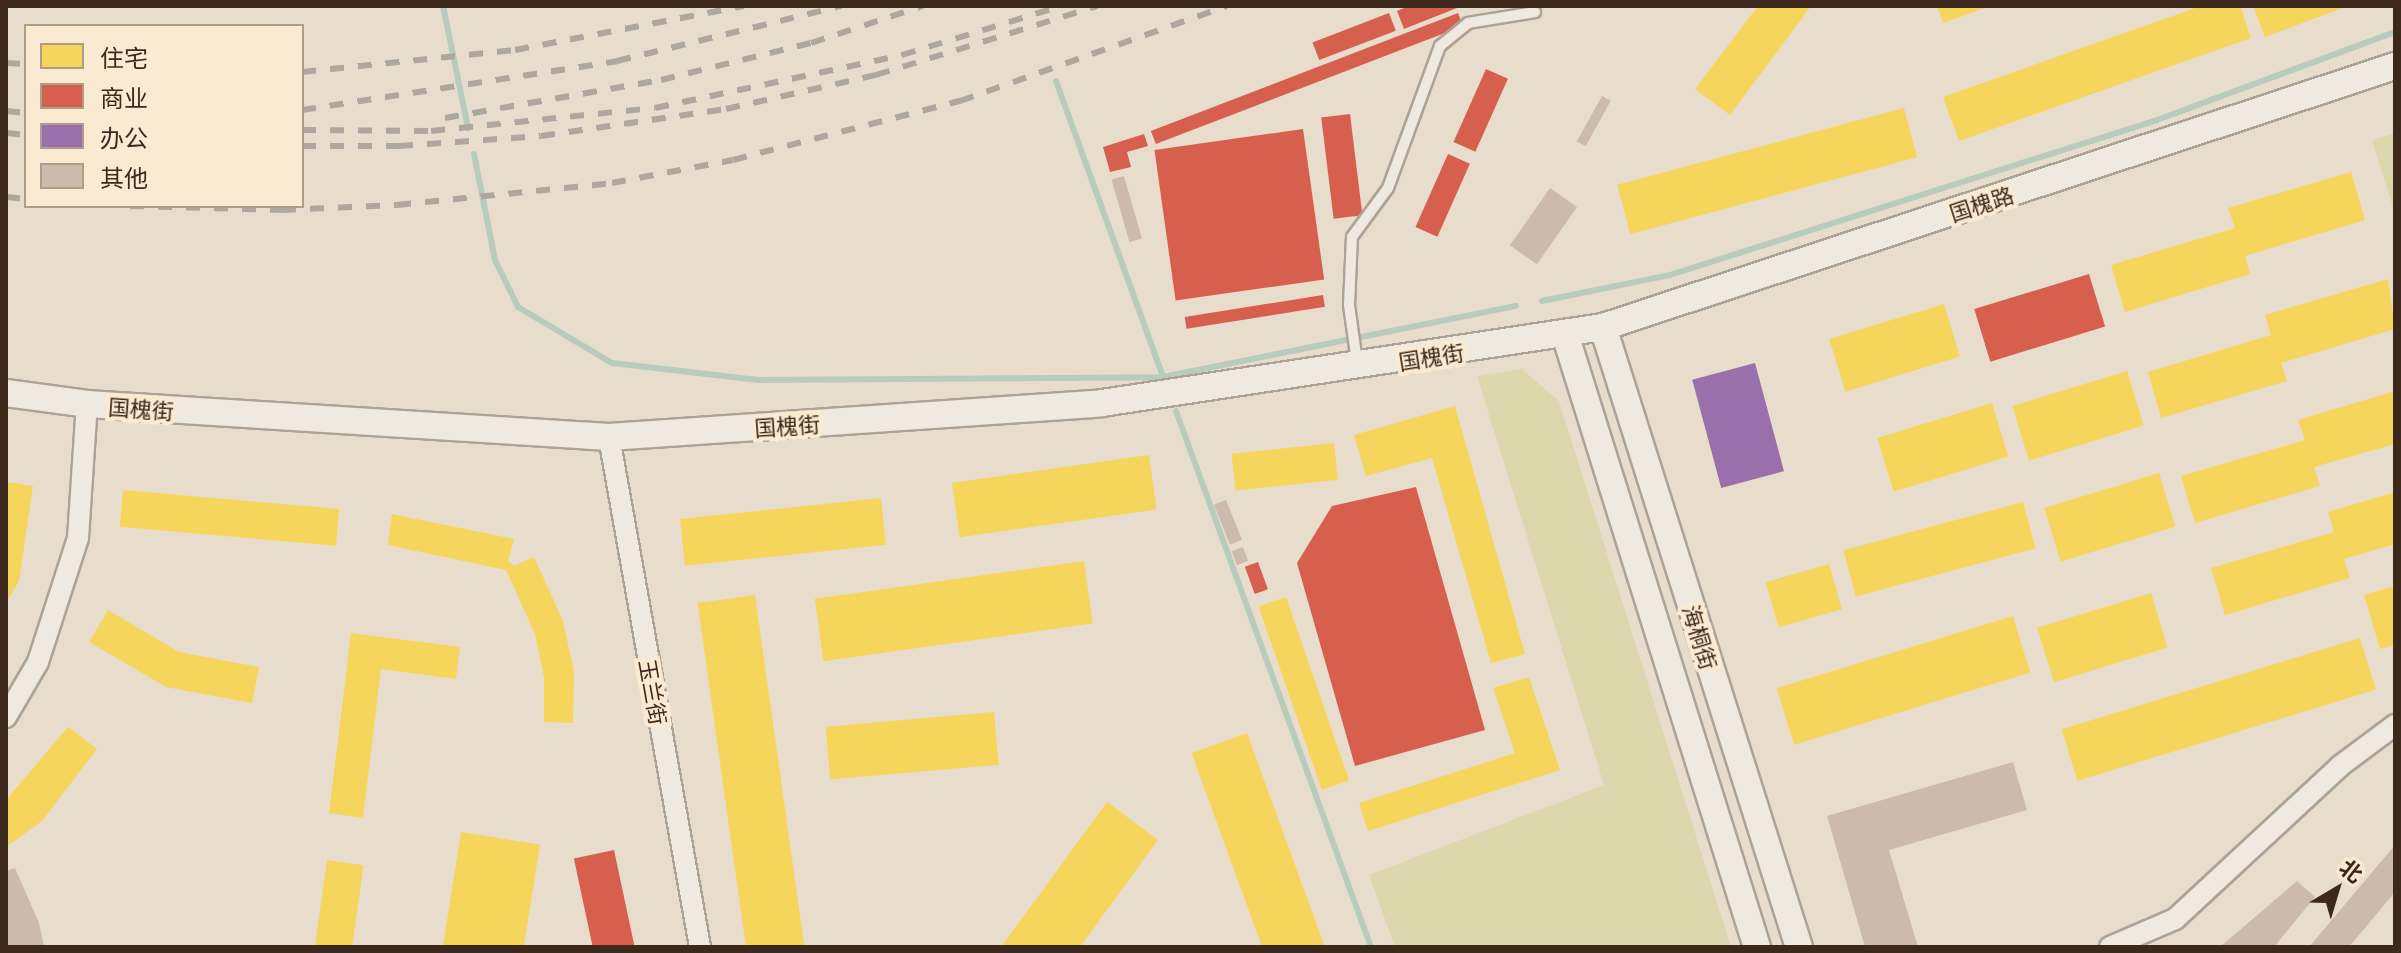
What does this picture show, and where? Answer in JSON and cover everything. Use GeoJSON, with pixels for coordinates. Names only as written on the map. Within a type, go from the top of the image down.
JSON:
{"type":"FeatureCollection","features":[{"type":"Feature","properties":{"kind":"street","name":"国槐路"},"geometry":{"type":"LineString","coordinates":[[1565,334],[1603,327],[2395,66]]}},
{"type":"Feature","properties":{"kind":"street","name":"海桐街"},"geometry":{"type":"LineString","coordinates":[[1603,327],[1799,947]]}},
{"type":"Feature","properties":{"kind":"street","name":"海桐街"},"geometry":{"type":"LineString","coordinates":[[1565,334],[1757,947]]}},
{"type":"Feature","properties":{"kind":"street","name":"国槐街"},"geometry":{"type":"LineString","coordinates":[[6,393],[87,404],[609,437],[1102,403],[1356,357],[1565,334]]}},
{"type":"Feature","properties":{"kind":"street"},"geometry":{"type":"LineString","coordinates":[[6,717],[38,662],[78,538],[87,404]]}},
{"type":"Feature","properties":{"kind":"street","name":"玉兰街"},"geometry":{"type":"LineString","coordinates":[[609,437],[700,947]]}},
{"type":"Feature","properties":{"kind":"street"},"geometry":{"type":"LineString","coordinates":[[2120,945],[2175,919],[2340,766],[2395,725]]}},
{"type":"Feature","properties":{"kind":"lane"},"geometry":{"type":"LineString","coordinates":[[1356,357],[1352,331],[1352,237],[1388,188],[1440,46],[1468,23],[1535,12]]}},
{"type":"Feature","properties":{"kind":"shaded area"},"geometry":{"type":"Polygon","coordinates":[[[2395,133],[2395,214],[2372,140],[2395,133]]]}},
{"type":"Feature","properties":{"kind":"shaded area"},"geometry":{"type":"Polygon","coordinates":[[[1522,369],[1559,401],[1731,947],[1395,947],[1369,875],[1604,785],[1477,376],[1522,369]]]}},
{"type":"Feature","properties":{"kind":"building: 住宅"},"geometry":{"type":"Polygon","coordinates":[[[1758,6],[1811,6],[1730,115],[1695,89],[1758,6]]]}},
{"type":"Feature","properties":{"kind":"building: 住宅"},"geometry":{"type":"Polygon","coordinates":[[[1937,6],[1991,6],[1943,23],[1937,6]]]}},
{"type":"Feature","properties":{"kind":"building: 住宅"},"geometry":{"type":"Polygon","coordinates":[[[2201,6],[2240,6],[2251,38],[1959,141],[1943,97],[2201,6]]]}},
{"type":"Feature","properties":{"kind":"building: 住宅"},"geometry":{"type":"Polygon","coordinates":[[[2253,6],[2348,6],[2265,37],[2253,6]]]}},
{"type":"Feature","properties":{"kind":"building: 住宅"},"geometry":{"type":"Polygon","coordinates":[[[1904,108],[1917,157],[1630,234],[1617,185],[1904,108]]]}},
{"type":"Feature","properties":{"kind":"building: 住宅"},"geometry":{"type":"Polygon","coordinates":[[[2351,172],[2365,220],[2245,256],[2250,274],[2125,312],[2111,265],[2235,228],[2228,208],[2351,172]]]}},
{"type":"Feature","properties":{"kind":"building: 住宅"},"geometry":{"type":"Polygon","coordinates":[[[2388,279],[2395,329],[2281,363],[2287,381],[2161,418],[2148,372],[2271,335],[2265,315],[2388,279]]]}},
{"type":"Feature","properties":{"kind":"building: 住宅"},"geometry":{"type":"Polygon","coordinates":[[[1944,304],[1960,357],[1845,392],[1829,339],[1944,304]]]}},
{"type":"Feature","properties":{"kind":"building: 住宅"},"geometry":{"type":"Polygon","coordinates":[[[2127,371],[2144,426],[2029,461],[2012,406],[2127,371]]]}},
{"type":"Feature","properties":{"kind":"building: 住宅"},"geometry":{"type":"Polygon","coordinates":[[[2395,391],[2395,444],[2314,467],[2320,486],[2195,523],[2181,476],[2305,440],[2298,420],[2395,391]]]}},
{"type":"Feature","properties":{"kind":"building: 住宅"},"geometry":{"type":"Polygon","coordinates":[[[1992,403],[2008,457],[1894,492],[1877,438],[1992,403]]]}},
{"type":"Feature","properties":{"kind":"building: 住宅"},"geometry":{"type":"Polygon","coordinates":[[[1455,406],[1525,654],[1491,663],[1432,458],[1366,476],[1354,435],[1455,406]]]}},
{"type":"Feature","properties":{"kind":"building: 住宅"},"geometry":{"type":"Polygon","coordinates":[[[1334,443],[1338,480],[1235,491],[1232,454],[1334,443]]]}},
{"type":"Feature","properties":{"kind":"building: 住宅"},"geometry":{"type":"Polygon","coordinates":[[[1149,455],[1157,509],[960,537],[952,483],[1149,455]]]}},
{"type":"Feature","properties":{"kind":"building: 住宅"},"geometry":{"type":"Polygon","coordinates":[[[2159,473],[2175,527],[2061,562],[2044,508],[2159,473]]]}},
{"type":"Feature","properties":{"kind":"building: 住宅"},"geometry":{"type":"Polygon","coordinates":[[[6,482],[33,486],[19,581],[6,603],[6,482]]]}},
{"type":"Feature","properties":{"kind":"building: 住宅"},"geometry":{"type":"Polygon","coordinates":[[[123,490],[339,509],[336,546],[120,527],[123,490]]]}},
{"type":"Feature","properties":{"kind":"building: 住宅"},"geometry":{"type":"Polygon","coordinates":[[[2395,492],[2395,544],[2344,559],[2350,578],[2225,615],[2211,568],[2334,532],[2328,512],[2395,492]]]}},
{"type":"Feature","properties":{"kind":"building: 住宅"},"geometry":{"type":"Polygon","coordinates":[[[881,498],[886,545],[685,566],[680,519],[881,498]]]}},
{"type":"Feature","properties":{"kind":"building: 住宅"},"geometry":{"type":"Polygon","coordinates":[[[2023,502],[2035,548],[1856,597],[1843,550],[2023,502]]]}},
{"type":"Feature","properties":{"kind":"building: 住宅"},"geometry":{"type":"Polygon","coordinates":[[[392,514],[514,539],[508,561],[514,566],[534,557],[563,621],[574,672],[573,723],[544,722],[544,677],[535,634],[506,570],[388,545],[392,514]]]}},
{"type":"Feature","properties":{"kind":"building: 住宅"},"geometry":{"type":"Polygon","coordinates":[[[1084,561],[1093,623],[823,661],[815,599],[1084,561]]]}},
{"type":"Feature","properties":{"kind":"building: 住宅"},"geometry":{"type":"Polygon","coordinates":[[[1829,564],[1842,609],[1779,627],[1766,582],[1829,564]]]}},
{"type":"Feature","properties":{"kind":"building: 住宅"},"geometry":{"type":"Polygon","coordinates":[[[2395,586],[2395,645],[2380,649],[2364,595],[2395,586]]]}},
{"type":"Feature","properties":{"kind":"building: 住宅"},"geometry":{"type":"Polygon","coordinates":[[[2151,593],[2168,648],[2054,682],[2037,628],[2151,593]]]}},
{"type":"Feature","properties":{"kind":"building: 住宅"},"geometry":{"type":"Polygon","coordinates":[[[755,595],[804,947],[746,947],[698,603],[755,595]]]}},
{"type":"Feature","properties":{"kind":"building: 住宅"},"geometry":{"type":"Polygon","coordinates":[[[1286,597],[1349,780],[1322,790],[1259,606],[1286,597]]]}},
{"type":"Feature","properties":{"kind":"building: 住宅"},"geometry":{"type":"Polygon","coordinates":[[[108,610],[179,652],[259,667],[252,703],[166,687],[89,642],[108,610]]]}},
{"type":"Feature","properties":{"kind":"building: 住宅"},"geometry":{"type":"Polygon","coordinates":[[[2013,616],[2030,672],[1794,745],[1777,688],[2013,616]]]}},
{"type":"Feature","properties":{"kind":"building: 住宅"},"geometry":{"type":"Polygon","coordinates":[[[351,633],[460,647],[456,679],[381,669],[363,818],[329,813],[351,633]]]}},
{"type":"Feature","properties":{"kind":"building: 住宅"},"geometry":{"type":"Polygon","coordinates":[[[2360,638],[2376,690],[2077,781],[2062,729],[2360,638]]]}},
{"type":"Feature","properties":{"kind":"building: 住宅"},"geometry":{"type":"Polygon","coordinates":[[[1529,677],[1560,770],[1368,831],[1359,803],[1515,753],[1493,688],[1529,677]]]}},
{"type":"Feature","properties":{"kind":"building: 住宅"},"geometry":{"type":"Polygon","coordinates":[[[994,712],[999,765],[830,780],[826,727],[994,712]]]}},
{"type":"Feature","properties":{"kind":"building: 住宅"},"geometry":{"type":"Polygon","coordinates":[[[68,727],[97,749],[42,821],[6,847],[6,800],[68,727]]]}},
{"type":"Feature","properties":{"kind":"building: 住宅"},"geometry":{"type":"Polygon","coordinates":[[[1247,733],[1325,946],[1262,947],[1192,753],[1247,733]]]}},
{"type":"Feature","properties":{"kind":"building: 住宅"},"geometry":{"type":"Polygon","coordinates":[[[1107,802],[1158,840],[1080,947],[1001,947],[1107,802]]]}},
{"type":"Feature","properties":{"kind":"building: 住宅"},"geometry":{"type":"Polygon","coordinates":[[[461,832],[540,845],[524,947],[443,947],[461,832]]]}},
{"type":"Feature","properties":{"kind":"building: 住宅"},"geometry":{"type":"Polygon","coordinates":[[[327,860],[364,865],[352,947],[315,947],[327,860]]]}},
{"type":"Feature","properties":{"kind":"building: 商业"},"geometry":{"type":"Polygon","coordinates":[[[1409,6],[1462,6],[1404,29],[1397,11],[1409,6]]]}},
{"type":"Feature","properties":{"kind":"building: 商业"},"geometry":{"type":"Polygon","coordinates":[[[1389,13],[1396,31],[1319,60],[1312,42],[1389,13]]]}},
{"type":"Feature","properties":{"kind":"building: 商业"},"geometry":{"type":"Polygon","coordinates":[[[1458,13],[1463,26],[1156,144],[1151,131],[1458,13]]]}},
{"type":"Feature","properties":{"kind":"building: 商业"},"geometry":{"type":"Polygon","coordinates":[[[1486,69],[1508,79],[1475,152],[1453,142],[1486,69]]]}},
{"type":"Feature","properties":{"kind":"building: 商业"},"geometry":{"type":"Polygon","coordinates":[[[1350,114],[1362,215],[1334,219],[1321,118],[1350,114]]]}},
{"type":"Feature","properties":{"kind":"building: 商业"},"geometry":{"type":"Polygon","coordinates":[[[1303,129],[1324,280],[1176,300],[1154,150],[1303,129]]]}},
{"type":"Feature","properties":{"kind":"building: 商业"},"geometry":{"type":"Polygon","coordinates":[[[1144,134],[1148,146],[1127,152],[1131,167],[1110,172],[1103,147],[1144,134]]]}},
{"type":"Feature","properties":{"kind":"building: 商业"},"geometry":{"type":"Polygon","coordinates":[[[1448,154],[1470,164],[1437,237],[1415,227],[1448,154]]]}},
{"type":"Feature","properties":{"kind":"building: 商业"},"geometry":{"type":"Polygon","coordinates":[[[2089,274],[2105,327],[1990,362],[1974,309],[2089,274]]]}},
{"type":"Feature","properties":{"kind":"building: 商业"},"geometry":{"type":"Polygon","coordinates":[[[1323,295],[1325,307],[1187,329],[1185,317],[1323,295]]]}},
{"type":"Feature","properties":{"kind":"building: 商业"},"geometry":{"type":"Polygon","coordinates":[[[1416,487],[1485,730],[1355,766],[1297,563],[1332,506],[1416,487]]]}},
{"type":"Feature","properties":{"kind":"building: 商业"},"geometry":{"type":"Polygon","coordinates":[[[1258,562],[1268,589],[1255,594],[1245,567],[1258,562]]]}},
{"type":"Feature","properties":{"kind":"building: 商业"},"geometry":{"type":"Polygon","coordinates":[[[614,850],[635,947],[593,947],[574,859],[614,850]]]}},
{"type":"Feature","properties":{"kind":"building: 办公"},"geometry":{"type":"Polygon","coordinates":[[[1755,363],[1784,471],[1721,488],[1692,380],[1755,363]]]}},
{"type":"Feature","properties":{"kind":"building: 其他"},"geometry":{"type":"Polygon","coordinates":[[[1602,96],[1611,101],[1586,146],[1577,141],[1602,96]]]}},
{"type":"Feature","properties":{"kind":"building: 其他"},"geometry":{"type":"Polygon","coordinates":[[[1124,176],[1142,238],[1129,242],[1112,180],[1124,176]]]}},
{"type":"Feature","properties":{"kind":"building: 其他"},"geometry":{"type":"Polygon","coordinates":[[[1550,188],[1577,207],[1537,264],[1510,245],[1550,188]]]}},
{"type":"Feature","properties":{"kind":"building: 其他"},"geometry":{"type":"Polygon","coordinates":[[[1226,500],[1242,540],[1230,545],[1214,505],[1226,500]]]}},
{"type":"Feature","properties":{"kind":"building: 其他"},"geometry":{"type":"Polygon","coordinates":[[[1243,547],[1248,561],[1237,565],[1232,551],[1243,547]]]}},
{"type":"Feature","properties":{"kind":"building: 其他"},"geometry":{"type":"Polygon","coordinates":[[[2013,762],[2027,810],[1889,850],[1918,947],[1865,947],[1827,816],[2013,762]]]}},
{"type":"Feature","properties":{"kind":"building: 其他"},"geometry":{"type":"Polygon","coordinates":[[[2395,845],[2395,892],[2349,947],[2309,947],[2395,845]]]}},
{"type":"Feature","properties":{"kind":"building: 其他"},"geometry":{"type":"Polygon","coordinates":[[[15,868],[39,923],[44,947],[8,947],[6,871],[15,868]]]}},
{"type":"Feature","properties":{"kind":"building: 其他"},"geometry":{"type":"Polygon","coordinates":[[[2297,881],[2315,897],[2274,947],[2220,947],[2297,881]]]}},
{"type":"Feature","properties":{"kind":"waterway"},"geometry":{"type":"LineString","coordinates":[[443,6],[468,128]]}},
{"type":"Feature","properties":{"kind":"waterway"},"geometry":{"type":"LineString","coordinates":[[1542,301],[1670,275],[2157,120],[2395,32]]}},
{"type":"Feature","properties":{"kind":"waterway"},"geometry":{"type":"LineString","coordinates":[[1056,81],[1163,377]]}},
{"type":"Feature","properties":{"kind":"waterway"},"geometry":{"type":"LineString","coordinates":[[474,154],[495,260],[518,307],[612,363],[758,380],[1163,377],[1516,306]]}},
{"type":"Feature","properties":{"kind":"waterway"},"geometry":{"type":"LineString","coordinates":[[1176,411],[1371,947]]}},
{"type":"Feature","properties":{"kind":"railway"},"geometry":{"type":"LineString","coordinates":[[304,72],[515,50],[744,6]]}},
{"type":"Feature","properties":{"kind":"railway"},"geometry":{"type":"LineString","coordinates":[[304,110],[617,61],[841,6]]}},
{"type":"Feature","properties":{"kind":"railway"},"geometry":{"type":"LineString","coordinates":[[445,118],[661,80],[811,43],[923,6]]}},
{"type":"Feature","properties":{"kind":"railway"},"geometry":{"type":"LineString","coordinates":[[304,130],[431,131],[655,108],[902,55],[1061,6]]}},
{"type":"Feature","properties":{"kind":"railway"},"geometry":{"type":"LineString","coordinates":[[304,146],[399,146],[541,136],[726,109],[876,75],[1097,6]]}},
{"type":"Feature","properties":{"kind":"railway"},"geometry":{"type":"LineString","coordinates":[[206,208],[282,210],[397,205],[612,183],[733,160],[960,101],[1227,6]]}},
{"type":"Feature","properties":{"kind":"railway"},"geometry":{"type":"LineString","coordinates":[[6,63],[24,64]]}},
{"type":"Feature","properties":{"kind":"railway"},"geometry":{"type":"LineString","coordinates":[[6,111],[24,113]]}},
{"type":"Feature","properties":{"kind":"railway"},"geometry":{"type":"LineString","coordinates":[[6,133],[24,135]]}},
{"type":"Feature","properties":{"kind":"railway"},"geometry":{"type":"LineString","coordinates":[[6,197],[24,199]]}}]}
